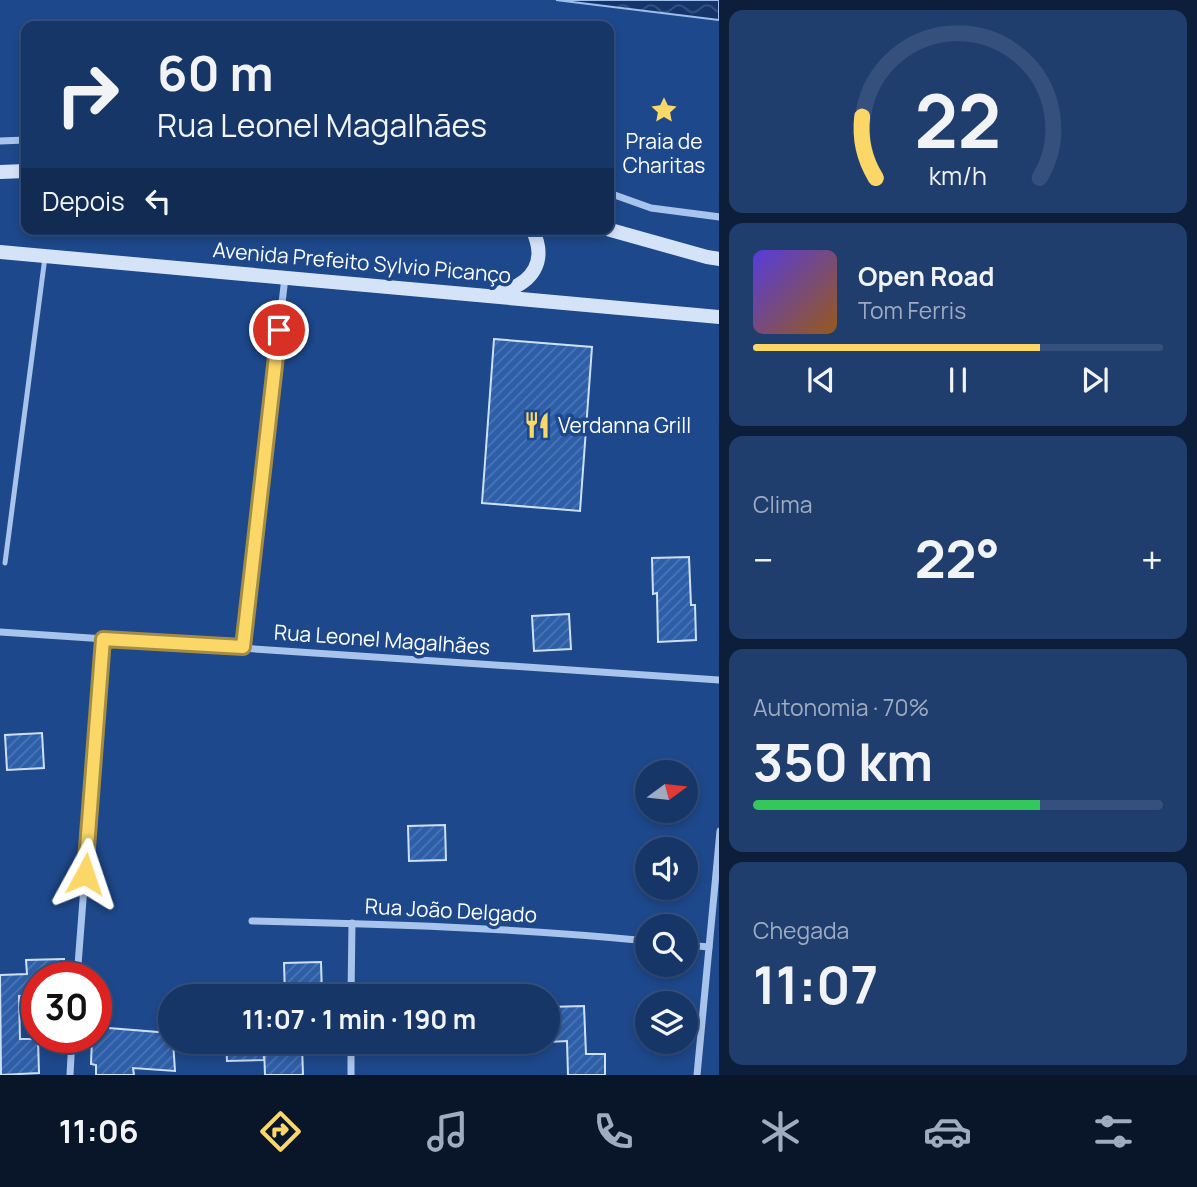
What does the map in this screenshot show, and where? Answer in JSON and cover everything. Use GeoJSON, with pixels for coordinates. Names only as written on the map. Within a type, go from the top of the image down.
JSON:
{"type":"FeatureCollection","features":[{"type":"Feature","properties":{"kind":"main road"},"geometry":{"type":"LineString","coordinates":[[0,172],[21,171]]}},
{"type":"Feature","properties":{"kind":"main road"},"geometry":{"type":"LineString","coordinates":[[614,231],[719,259]]}},
{"type":"Feature","properties":{"kind":"main road"},"geometry":{"type":"LineString","coordinates":[[492,294],[513,289],[528,279],[537,265],[539,244],[535,235]]}},
{"type":"Feature","properties":{"kind":"main road","name":"Avenida Prefeito Sylvio Picanço"},"geometry":{"type":"LineString","coordinates":[[0,252],[492,294],[719,317]]}},
{"type":"Feature","properties":{"kind":"street"},"geometry":{"type":"LineString","coordinates":[[0,141],[21,140]]}},
{"type":"Feature","properties":{"kind":"street"},"geometry":{"type":"LineString","coordinates":[[614,195],[651,208],[719,217]]}},
{"type":"Feature","properties":{"kind":"street"},"geometry":{"type":"LineString","coordinates":[[243,647],[285,277]]}},
{"type":"Feature","properties":{"kind":"street","name":"Rua Leonel Magalhães"},"geometry":{"type":"LineString","coordinates":[[0,632],[719,680]]}},
{"type":"Feature","properties":{"kind":"street"},"geometry":{"type":"LineString","coordinates":[[78,962],[103,639]]}},
{"type":"Feature","properties":{"kind":"street"},"geometry":{"type":"LineString","coordinates":[[696,1075],[719,831]]}},
{"type":"Feature","properties":{"kind":"street","name":"Rua João Delgado"},"geometry":{"type":"LineString","coordinates":[[252,921],[531,931],[635,940]]}},
{"type":"Feature","properties":{"kind":"street"},"geometry":{"type":"LineString","coordinates":[[351,984],[352,923]]}},
{"type":"Feature","properties":{"kind":"street"},"geometry":{"type":"LineString","coordinates":[[698,946],[709,947]]}},
{"type":"Feature","properties":{"kind":"street"},"geometry":{"type":"LineString","coordinates":[[70,1075],[71,1053]]}},
{"type":"Feature","properties":{"kind":"street"},"geometry":{"type":"LineString","coordinates":[[351,1054],[351,1075]]}},
{"type":"Feature","properties":{"kind":"lane"},"geometry":{"type":"LineString","coordinates":[[5,563],[45,255]]}},
{"type":"Feature","properties":{"kind":"water"},"geometry":{"type":"Polygon","coordinates":[[[556,0],[719,0],[719,20],[556,0]]]}},
{"type":"Feature","properties":{"kind":"building","name":"Verdanna Grill"},"geometry":{"type":"Polygon","coordinates":[[[494,339],[592,347],[580,511],[482,503],[494,339]]]}},
{"type":"Feature","properties":{"kind":"building"},"geometry":{"type":"Polygon","coordinates":[[[689,557],[696,640],[658,642],[657,593],[653,594],[652,558],[689,557]]]}},
{"type":"Feature","properties":{"kind":"building"},"geometry":{"type":"Polygon","coordinates":[[[569,614],[571,649],[534,651],[532,616],[569,614]]]}},
{"type":"Feature","properties":{"kind":"building"},"geometry":{"type":"Polygon","coordinates":[[[42,733],[44,768],[7,770],[5,735],[42,733]]]}},
{"type":"Feature","properties":{"kind":"building"},"geometry":{"type":"Polygon","coordinates":[[[445,825],[446,860],[409,861],[408,826],[445,825]]]}},
{"type":"Feature","properties":{"kind":"building"},"geometry":{"type":"Polygon","coordinates":[[[64,959],[64,962],[26,962],[64,959]]]}},
{"type":"Feature","properties":{"kind":"building"},"geometry":{"type":"Polygon","coordinates":[[[321,962],[322,984],[285,984],[284,963],[321,962]]]}},
{"type":"Feature","properties":{"kind":"building"},"geometry":{"type":"Polygon","coordinates":[[[21,974],[21,1053],[38,1053],[39,1073],[1,1075],[0,975],[21,974]]]}},
{"type":"Feature","properties":{"kind":"building"},"geometry":{"type":"Polygon","coordinates":[[[584,1006],[586,1054],[605,1054],[605,1075],[568,1075],[567,1041],[560,1041],[560,1007],[584,1006]]]}},
{"type":"Feature","properties":{"kind":"building"},"geometry":{"type":"Polygon","coordinates":[[[112,1028],[158,1032],[158,1054],[174,1054],[175,1071],[133,1068],[134,1075],[96,1075],[96,1065],[91,1064],[91,1053],[112,1053],[112,1028]]]}},
{"type":"Feature","properties":{"kind":"building"},"geometry":{"type":"Polygon","coordinates":[[[227,1054],[264,1054],[264,1060],[227,1061],[227,1054]]]}},
{"type":"Feature","properties":{"kind":"building"},"geometry":{"type":"Polygon","coordinates":[[[264,1054],[302,1054],[303,1075],[265,1075],[264,1054]]]}},
{"type":"Feature","properties":{"kind":"place","name":"Praia de Charitas"},"geometry":{"type":"Point","coordinates":[664,110]}},
{"type":"Feature","properties":{"kind":"place","name":"Verdanna Grill"},"geometry":{"type":"Point","coordinates":[537,425]}},
{"type":"Feature","properties":{"kind":"route"},"geometry":{"type":"LineString","coordinates":[[85,874],[103,639],[243,647],[279,330]]}}]}
